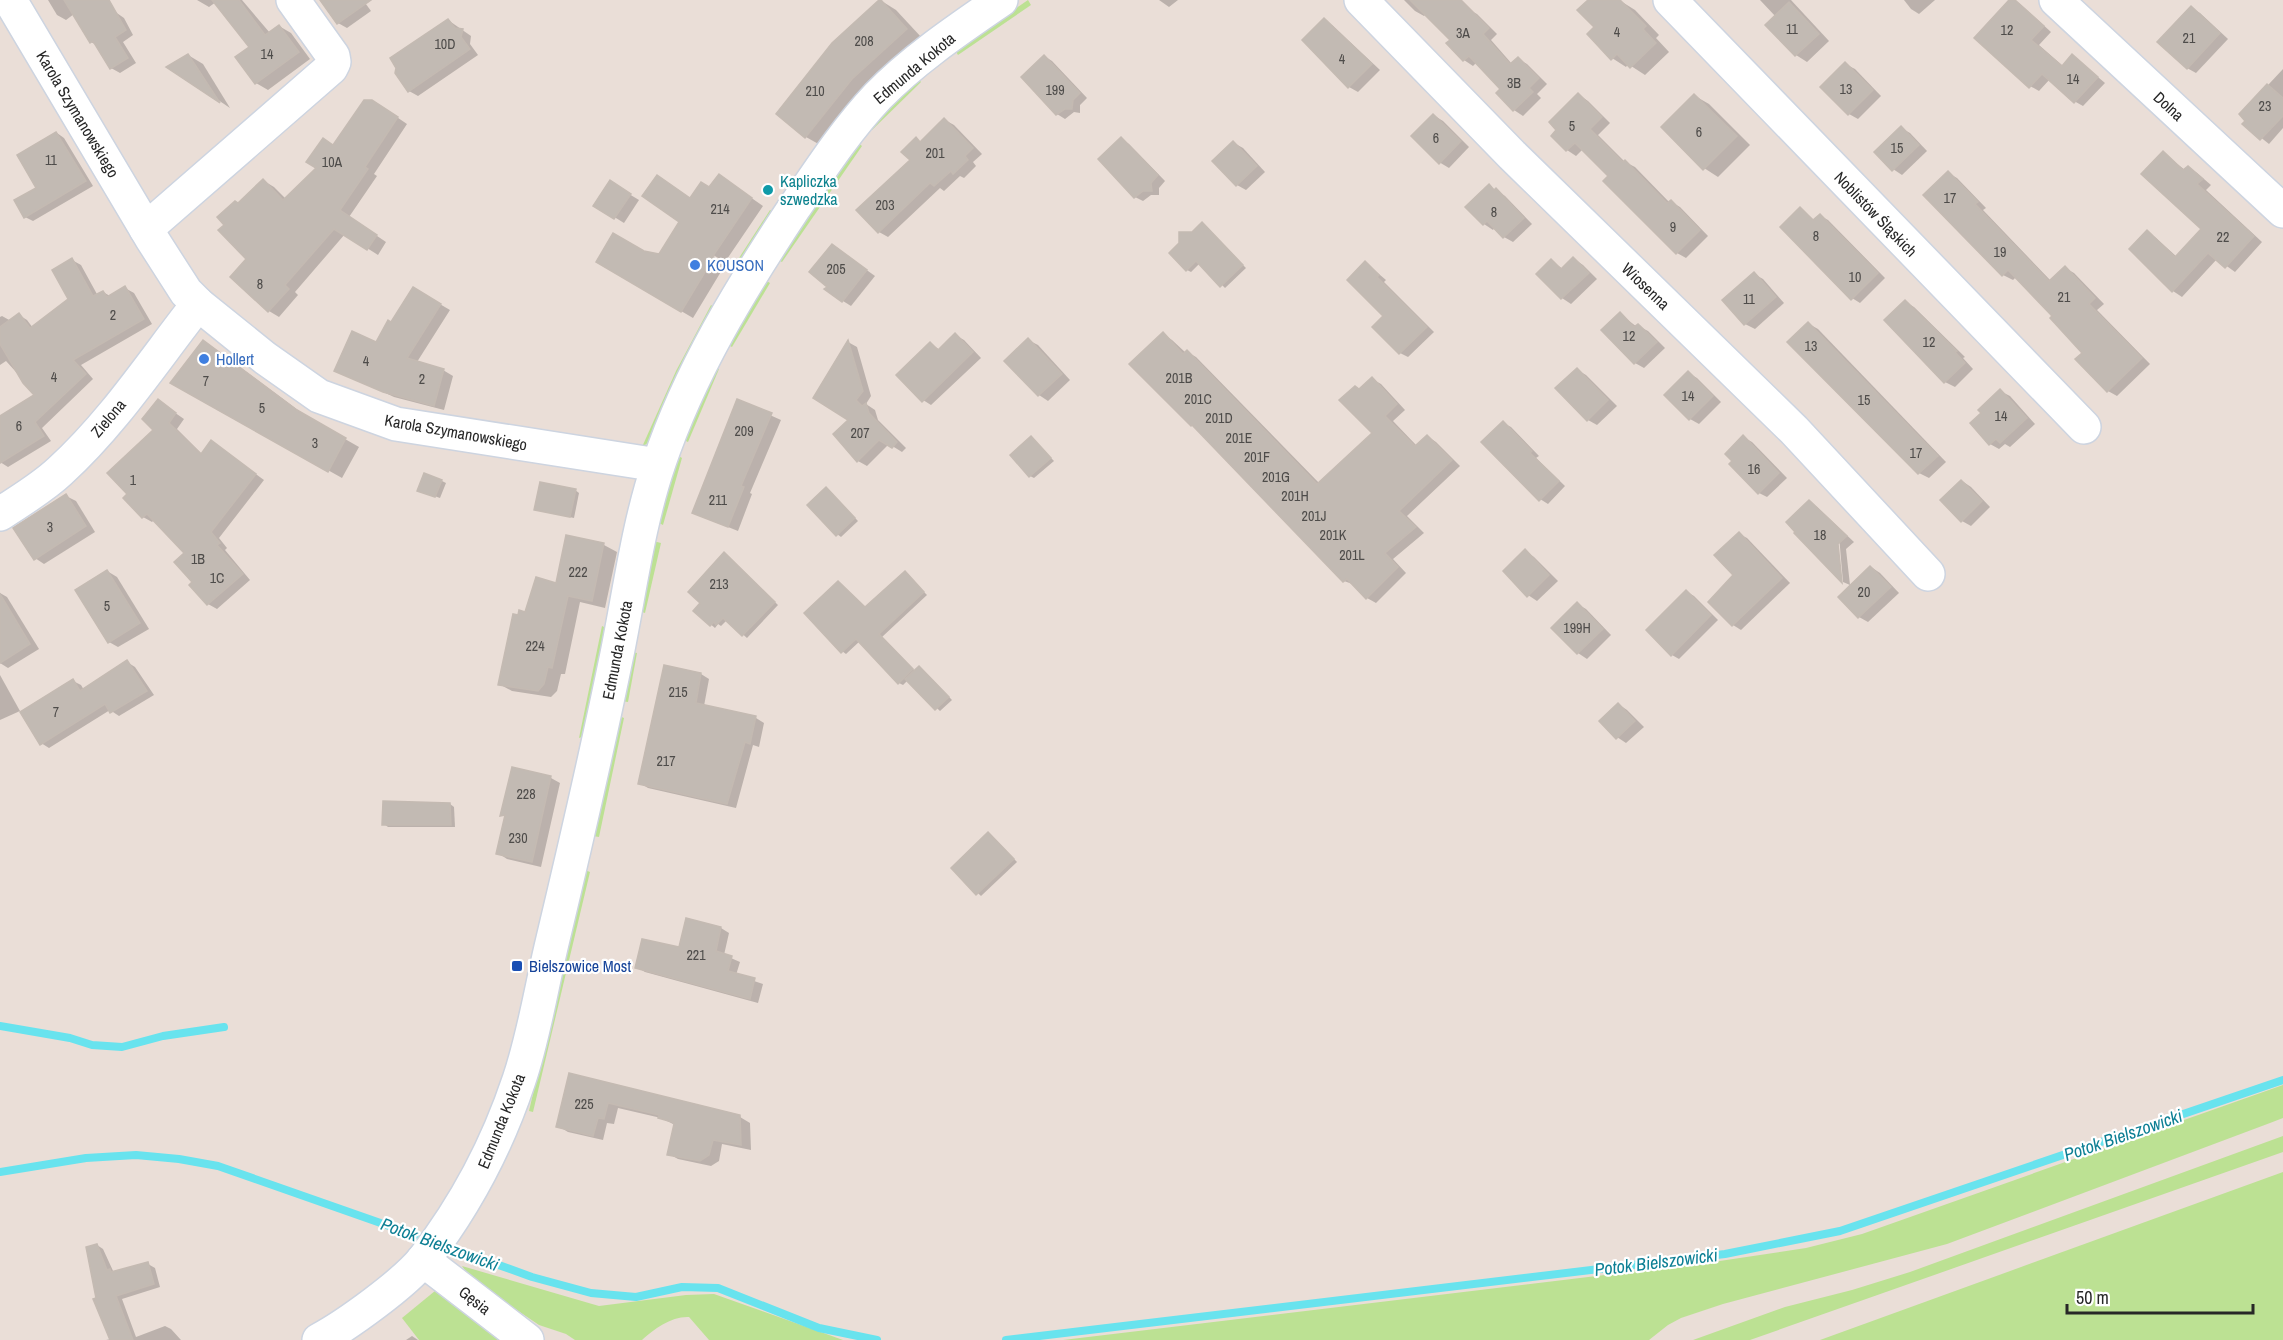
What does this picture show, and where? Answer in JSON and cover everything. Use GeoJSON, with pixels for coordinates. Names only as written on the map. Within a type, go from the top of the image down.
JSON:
{"type":"FeatureCollection","features":[{"type":"Feature","properties":{"kind":"street","name":"Karola Szymanowskiego"},"geometry":{"type":"LineString","coordinates":[[10,0],[180,284],[198,304],[265,358],[319,396],[357,411],[407,426],[658,465]]}},
{"type":"Feature","properties":{"kind":"street"},"geometry":{"type":"LineString","coordinates":[[146,229],[332,68],[333,56],[293,0]]}},
{"type":"Feature","properties":{"kind":"street","name":"Wiosenna"},"geometry":{"type":"LineString","coordinates":[[1361,0],[1512,155],[1794,430],[1928,574]]}},
{"type":"Feature","properties":{"kind":"street","name":"Noblistów Śląskich"},"geometry":{"type":"LineString","coordinates":[[1670,0],[2084,427]]}},
{"type":"Feature","properties":{"kind":"street","name":"Dolna"},"geometry":{"type":"LineString","coordinates":[[2056,0],[2283,211]]}},
{"type":"Feature","properties":{"kind":"street","name":"Edmunda Kokota"},"geometry":{"type":"LineString","coordinates":[[326,1339],[393,1288],[431,1248],[477,1177],[502,1125],[520,1078],[577,840],[638,545],[658,465],[686,397],[725,318],[830,156],[859,118],[895,80],[984,5]]}},
{"type":"Feature","properties":{"kind":"street","name":"Zielona"},"geometry":{"type":"LineString","coordinates":[[0,514],[35,491],[77,454],[109,418],[198,304]]}},
{"type":"Feature","properties":{"kind":"street","name":"Gęsia"},"geometry":{"type":"LineString","coordinates":[[431,1248],[527,1340]]}},
{"type":"Feature","properties":{"kind":"green space"},"geometry":{"type":"Polygon","coordinates":[[[1028,0],[1031,5],[958,55],[955,50],[1028,0]]]}},
{"type":"Feature","properties":{"kind":"green space"},"geometry":{"type":"Polygon","coordinates":[[[918,78],[921,82],[872,130],[869,127],[918,78]]]}},
{"type":"Feature","properties":{"kind":"green space"},"geometry":{"type":"Polygon","coordinates":[[[857,142],[862,146],[782,262],[778,260],[857,142]]]}},
{"type":"Feature","properties":{"kind":"green space"},"geometry":{"type":"Polygon","coordinates":[[[770,210],[775,213],[744,261],[739,258],[770,210]]]}},
{"type":"Feature","properties":{"kind":"green space"},"geometry":{"type":"Polygon","coordinates":[[[765,280],[770,283],[732,347],[728,345],[765,280]]]}},
{"type":"Feature","properties":{"kind":"green space"},"geometry":{"type":"Polygon","coordinates":[[[711,305],[715,308],[652,440],[642,447],[676,371],[711,305]]]}},
{"type":"Feature","properties":{"kind":"green space"},"geometry":{"type":"Polygon","coordinates":[[[715,367],[719,369],[688,442],[682,439],[715,367]]]}},
{"type":"Feature","properties":{"kind":"green space"},"geometry":{"type":"Polygon","coordinates":[[[677,455],[682,458],[663,525],[657,522],[677,455]]]}},
{"type":"Feature","properties":{"kind":"green space"},"geometry":{"type":"Polygon","coordinates":[[[653,541],[661,543],[645,613],[639,611],[653,541]]]}},
{"type":"Feature","properties":{"kind":"green space"},"geometry":{"type":"Polygon","coordinates":[[[602,626],[608,629],[588,735],[579,738],[602,626]]]}},
{"type":"Feature","properties":{"kind":"green space"},"geometry":{"type":"Polygon","coordinates":[[[631,652],[637,653],[628,702],[621,701],[631,652]]]}},
{"type":"Feature","properties":{"kind":"green space"},"geometry":{"type":"Polygon","coordinates":[[[619,716],[624,718],[599,837],[593,836],[619,716]]]}},
{"type":"Feature","properties":{"kind":"green space"},"geometry":{"type":"Polygon","coordinates":[[[585,870],[590,872],[533,1112],[529,1111],[585,870]]]}},
{"type":"Feature","properties":{"kind":"green space"},"geometry":{"type":"Polygon","coordinates":[[[2283,1085],[2283,1118],[1947,1244],[1723,1304],[1681,1318],[1649,1340],[1063,1340],[1713,1262],[1806,1248],[1862,1234],[2283,1085]]]}},
{"type":"Feature","properties":{"kind":"green space"},"geometry":{"type":"Polygon","coordinates":[[[2283,1136],[2283,1152],[1750,1340],[1693,1340],[1785,1307],[1910,1272],[2283,1136]]]}},
{"type":"Feature","properties":{"kind":"green space"},"geometry":{"type":"Polygon","coordinates":[[[2283,1172],[2283,1340],[1820,1340],[2283,1172]]]}},
{"type":"Feature","properties":{"kind":"green space"},"geometry":{"type":"Polygon","coordinates":[[[462,1266],[599,1306],[686,1295],[714,1294],[843,1340],[709,1340],[689,1317],[683,1317],[670,1321],[642,1340],[575,1340],[566,1334],[539,1325],[471,1279],[462,1266]]]}},
{"type":"Feature","properties":{"kind":"green space"},"geometry":{"type":"Polygon","coordinates":[[[441,1286],[505,1340],[419,1340],[402,1318],[441,1286]]]}},
{"type":"Feature","properties":{"kind":"building"},"geometry":{"type":"Polygon","coordinates":[[[64,0],[109,0],[126,30],[115,37],[128,58],[110,69],[93,41],[90,43],[64,0]]]}},
{"type":"Feature","properties":{"kind":"building"},"geometry":{"type":"Polygon","coordinates":[[[212,0],[239,0],[265,35],[279,25],[299,52],[255,84],[235,57],[249,47],[212,0]]]}},
{"type":"Feature","properties":{"kind":"building"},"geometry":{"type":"Polygon","coordinates":[[[320,0],[371,0],[337,24],[320,0]]]}},
{"type":"Feature","properties":{"kind":"building"},"geometry":{"type":"Polygon","coordinates":[[[879,0],[907,29],[852,79],[805,138],[776,114],[832,43],[879,0]]]}},
{"type":"Feature","properties":{"kind":"building"},"geometry":{"type":"Polygon","coordinates":[[[1410,0],[1461,0],[1489,28],[1483,34],[1510,64],[1518,57],[1539,78],[1529,88],[1533,92],[1513,111],[1496,93],[1500,89],[1469,56],[1463,61],[1446,43],[1450,40],[1410,0]]]}},
{"type":"Feature","properties":{"kind":"building"},"geometry":{"type":"Polygon","coordinates":[[[1588,0],[1620,0],[1646,26],[1643,29],[1656,43],[1630,68],[1617,54],[1611,60],[1587,34],[1594,27],[1577,10],[1588,0]]]}},
{"type":"Feature","properties":{"kind":"building"},"geometry":{"type":"Polygon","coordinates":[[[2009,0],[2015,0],[2044,26],[2031,40],[2062,66],[2072,54],[2098,77],[2074,103],[2042,74],[2029,88],[1974,38],[2009,0]]]}},
{"type":"Feature","properties":{"kind":"building"},"geometry":{"type":"Polygon","coordinates":[[[1789,2],[1819,34],[1795,56],[1765,25],[1789,2]]]}},
{"type":"Feature","properties":{"kind":"building"},"geometry":{"type":"Polygon","coordinates":[[[2191,6],[2220,33],[2187,69],[2157,42],[2191,6]]]}},
{"type":"Feature","properties":{"kind":"building"},"geometry":{"type":"Polygon","coordinates":[[[1324,18],[1372,64],[1348,88],[1302,40],[1324,18]]]}},
{"type":"Feature","properties":{"kind":"building"},"geometry":{"type":"Polygon","coordinates":[[[448,19],[455,28],[463,29],[461,37],[470,49],[408,92],[395,73],[396,68],[390,58],[448,19]]]}},
{"type":"Feature","properties":{"kind":"building"},"geometry":{"type":"Polygon","coordinates":[[[188,54],[220,103],[166,67],[188,54]]]}},
{"type":"Feature","properties":{"kind":"building"},"geometry":{"type":"Polygon","coordinates":[[[1044,55],[1080,93],[1073,100],[1072,109],[1065,109],[1056,115],[1021,77],[1044,55]]]}},
{"type":"Feature","properties":{"kind":"building"},"geometry":{"type":"Polygon","coordinates":[[[1845,62],[1873,90],[1848,115],[1820,87],[1845,62]]]}},
{"type":"Feature","properties":{"kind":"building"},"geometry":{"type":"Polygon","coordinates":[[[2267,84],[2283,98],[2283,116],[2260,140],[2242,124],[2245,121],[2239,114],[2267,84]]]}},
{"type":"Feature","properties":{"kind":"building"},"geometry":{"type":"Polygon","coordinates":[[[1578,93],[1602,117],[1590,129],[1623,162],[1625,160],[1667,203],[1671,200],[1700,230],[1676,254],[1603,181],[1608,176],[1575,143],[1566,151],[1551,136],[1556,130],[1549,122],[1578,93]]]}},
{"type":"Feature","properties":{"kind":"building"},"geometry":{"type":"Polygon","coordinates":[[[1694,94],[1737,136],[1703,170],[1661,127],[1694,94]]]}},
{"type":"Feature","properties":{"kind":"building"},"geometry":{"type":"Polygon","coordinates":[[[364,100],[372,100],[398,117],[365,167],[368,169],[340,210],[377,235],[367,250],[334,229],[285,285],[289,289],[268,312],[230,277],[246,259],[218,230],[224,225],[217,217],[235,201],[238,203],[263,179],[283,200],[316,168],[306,162],[323,138],[333,145],[364,100]]]}},
{"type":"Feature","properties":{"kind":"building"},"geometry":{"type":"Polygon","coordinates":[[[1433,114],[1461,141],[1439,164],[1411,136],[1433,114]]]}},
{"type":"Feature","properties":{"kind":"building"},"geometry":{"type":"Polygon","coordinates":[[[944,118],[973,148],[965,156],[968,160],[953,174],[951,171],[934,186],[930,183],[878,233],[856,210],[910,160],[901,152],[916,137],[920,142],[944,118]]]}},
{"type":"Feature","properties":{"kind":"building"},"geometry":{"type":"Polygon","coordinates":[[[1901,126],[1919,145],[1892,171],[1874,152],[1901,126]]]}},
{"type":"Feature","properties":{"kind":"building"},"geometry":{"type":"Polygon","coordinates":[[[56,132],[86,181],[24,218],[14,200],[36,188],[17,155],[56,132]]]}},
{"type":"Feature","properties":{"kind":"building"},"geometry":{"type":"Polygon","coordinates":[[[1121,137],[1158,175],[1151,183],[1152,191],[1143,191],[1134,198],[1098,159],[1121,137]]]}},
{"type":"Feature","properties":{"kind":"building"},"geometry":{"type":"Polygon","coordinates":[[[1233,141],[1257,166],[1236,186],[1212,161],[1233,141]]]}},
{"type":"Feature","properties":{"kind":"building"},"geometry":{"type":"Polygon","coordinates":[[[2163,151],[2183,170],[2188,166],[2203,179],[2197,184],[2254,236],[2225,268],[2208,253],[2172,292],[2129,249],[2147,230],[2175,257],[2201,229],[2141,174],[2163,151]]]}},
{"type":"Feature","properties":{"kind":"building"},"geometry":{"type":"Polygon","coordinates":[[[1948,171],[1978,202],[1975,204],[2049,281],[2065,266],[2095,298],[2089,304],[2142,358],[2107,392],[2075,359],[2082,353],[2050,318],[2052,316],[2008,270],[2002,276],[1923,195],[1948,171]]]}},
{"type":"Feature","properties":{"kind":"building"},"geometry":{"type":"Polygon","coordinates":[[[719,174],[752,198],[713,256],[681,312],[596,262],[613,233],[644,251],[659,254],[679,222],[642,196],[657,175],[690,198],[701,182],[709,187],[719,174]]]}},
{"type":"Feature","properties":{"kind":"building"},"geometry":{"type":"Polygon","coordinates":[[[610,180],[631,194],[614,219],[593,206],[610,180]]]}},
{"type":"Feature","properties":{"kind":"building"},"geometry":{"type":"Polygon","coordinates":[[[1489,184],[1494,190],[1496,188],[1524,218],[1503,238],[1487,221],[1483,225],[1465,207],[1489,184]]]}},
{"type":"Feature","properties":{"kind":"building"},"geometry":{"type":"Polygon","coordinates":[[[1800,207],[1813,220],[1820,214],[1878,273],[1851,300],[1780,227],[1800,207]]]}},
{"type":"Feature","properties":{"kind":"building"},"geometry":{"type":"Polygon","coordinates":[[[1202,222],[1243,265],[1220,287],[1196,261],[1186,271],[1169,253],[1179,243],[1179,232],[1192,232],[1202,222]]]}},
{"type":"Feature","properties":{"kind":"building"},"geometry":{"type":"Polygon","coordinates":[[[832,244],[867,270],[842,302],[824,289],[827,287],[809,272],[832,244]]]}},
{"type":"Feature","properties":{"kind":"building"},"geometry":{"type":"Polygon","coordinates":[[[1573,257],[1589,273],[1561,299],[1536,274],[1551,259],[1561,269],[1573,257]]]}},
{"type":"Feature","properties":{"kind":"building"},"geometry":{"type":"Polygon","coordinates":[[[72,258],[93,296],[103,291],[107,297],[125,286],[144,319],[73,360],[86,374],[35,422],[44,436],[0,463],[0,416],[34,395],[23,383],[0,344],[0,327],[19,313],[30,328],[68,299],[52,270],[72,258]]]}},
{"type":"Feature","properties":{"kind":"building"},"geometry":{"type":"Polygon","coordinates":[[[1365,261],[1379,275],[1377,277],[1427,327],[1399,354],[1372,327],[1383,316],[1347,280],[1365,261]]]}},
{"type":"Feature","properties":{"kind":"building"},"geometry":{"type":"Polygon","coordinates":[[[1754,272],[1776,297],[1744,325],[1722,300],[1754,272]]]}},
{"type":"Feature","properties":{"kind":"building"},"geometry":{"type":"Polygon","coordinates":[[[413,287],[441,304],[407,358],[444,369],[434,406],[383,392],[334,371],[352,331],[376,342],[388,320],[391,322],[413,287]]]}},
{"type":"Feature","properties":{"kind":"building"},"geometry":{"type":"Polygon","coordinates":[[[1905,300],[1957,351],[1955,352],[1965,363],[1944,383],[1884,320],[1905,300]]]}},
{"type":"Feature","properties":{"kind":"building"},"geometry":{"type":"Polygon","coordinates":[[[1620,312],[1634,327],[1638,324],[1657,342],[1634,364],[1601,330],[1620,312]]]}},
{"type":"Feature","properties":{"kind":"building"},"geometry":{"type":"Polygon","coordinates":[[[1808,322],[1938,456],[1918,474],[1787,342],[1808,322]]]}},
{"type":"Feature","properties":{"kind":"building"},"geometry":{"type":"Polygon","coordinates":[[[1163,332],[1183,354],[1187,350],[1317,484],[1372,433],[1339,400],[1355,386],[1359,389],[1372,377],[1397,404],[1385,416],[1415,446],[1427,435],[1452,460],[1399,511],[1416,527],[1385,553],[1398,567],[1366,599],[1347,579],[1343,582],[1192,425],[1129,364],[1163,332]]]}},
{"type":"Feature","properties":{"kind":"building"},"geometry":{"type":"Polygon","coordinates":[[[955,333],[973,352],[922,402],[896,375],[930,342],[938,350],[955,333]]]}},
{"type":"Feature","properties":{"kind":"building"},"geometry":{"type":"Polygon","coordinates":[[[1028,338],[1062,374],[1038,396],[1004,361],[1028,338]]]}},
{"type":"Feature","properties":{"kind":"building"},"geometry":{"type":"Polygon","coordinates":[[[203,340],[297,410],[346,438],[328,472],[170,383],[203,340]]]}},
{"type":"Feature","properties":{"kind":"building"},"geometry":{"type":"Polygon","coordinates":[[[848,340],[863,391],[856,400],[862,406],[866,403],[869,413],[897,442],[892,448],[879,440],[857,462],[833,434],[848,420],[813,398],[848,340]]]}},
{"type":"Feature","properties":{"kind":"building"},"geometry":{"type":"Polygon","coordinates":[[[1577,368],[1608,400],[1587,421],[1555,388],[1577,368]]]}},
{"type":"Feature","properties":{"kind":"building"},"geometry":{"type":"Polygon","coordinates":[[[1688,371],[1713,396],[1689,420],[1664,395],[1688,371]]]}},
{"type":"Feature","properties":{"kind":"building"},"geometry":{"type":"Polygon","coordinates":[[[2000,389],[2027,418],[2000,443],[1996,439],[1989,445],[1970,423],[1981,413],[1978,410],[2000,389]]]}},
{"type":"Feature","properties":{"kind":"building"},"geometry":{"type":"Polygon","coordinates":[[[158,399],[176,413],[169,423],[201,454],[211,440],[256,474],[211,532],[220,543],[217,545],[243,574],[207,605],[189,585],[192,582],[174,562],[184,553],[147,514],[142,518],[123,498],[127,494],[107,473],[153,430],[142,419],[158,399]]]}},
{"type":"Feature","properties":{"kind":"building"},"geometry":{"type":"Polygon","coordinates":[[[737,399],[772,413],[741,486],[744,487],[728,527],[692,513],[737,399]]]}},
{"type":"Feature","properties":{"kind":"building"},"geometry":{"type":"Polygon","coordinates":[[[1503,421],[1532,451],[1530,453],[1559,481],[1539,501],[1481,442],[1503,421]]]}},
{"type":"Feature","properties":{"kind":"building"},"geometry":{"type":"Polygon","coordinates":[[[1743,435],[1779,473],[1758,494],[1729,464],[1732,461],[1725,454],[1743,435]]]}},
{"type":"Feature","properties":{"kind":"building"},"geometry":{"type":"Polygon","coordinates":[[[1031,436],[1051,458],[1029,477],[1010,455],[1031,436]]]}},
{"type":"Feature","properties":{"kind":"building"},"geometry":{"type":"Polygon","coordinates":[[[424,473],[442,480],[435,497],[417,491],[424,473]]]}},
{"type":"Feature","properties":{"kind":"building"},"geometry":{"type":"Polygon","coordinates":[[[1961,480],[1982,501],[1961,522],[1940,500],[1961,480]]]}},
{"type":"Feature","properties":{"kind":"building"},"geometry":{"type":"Polygon","coordinates":[[[540,482],[576,489],[570,517],[534,510],[540,482]]]}},
{"type":"Feature","properties":{"kind":"building"},"geometry":{"type":"Polygon","coordinates":[[[826,487],[855,518],[836,536],[807,505],[826,487]]]}},
{"type":"Feature","properties":{"kind":"building"},"geometry":{"type":"Polygon","coordinates":[[[66,494],[86,526],[34,560],[13,528],[66,494]]]}},
{"type":"Feature","properties":{"kind":"building"},"geometry":{"type":"Polygon","coordinates":[[[1809,500],[1847,536],[1838,544],[1842,583],[1786,522],[1809,500]]]}},
{"type":"Feature","properties":{"kind":"building"},"geometry":{"type":"Polygon","coordinates":[[[1739,532],[1782,578],[1732,626],[1708,602],[1733,575],[1714,555],[1739,532]]]}},
{"type":"Feature","properties":{"kind":"building"},"geometry":{"type":"Polygon","coordinates":[[[566,535],[604,543],[592,601],[568,596],[552,668],[548,667],[544,684],[538,691],[498,685],[513,614],[518,615],[519,610],[525,612],[536,577],[556,583],[566,535]]]}},
{"type":"Feature","properties":{"kind":"building"},"geometry":{"type":"Polygon","coordinates":[[[1525,549],[1549,575],[1527,597],[1503,571],[1525,549]]]}},
{"type":"Feature","properties":{"kind":"building"},"geometry":{"type":"Polygon","coordinates":[[[724,552],[775,602],[742,636],[723,618],[716,625],[714,622],[710,626],[693,611],[700,603],[688,592],[724,552]]]}},
{"type":"Feature","properties":{"kind":"building"},"geometry":{"type":"Polygon","coordinates":[[[1870,566],[1891,587],[1858,618],[1838,597],[1870,566]]]}},
{"type":"Feature","properties":{"kind":"building"},"geometry":{"type":"Polygon","coordinates":[[[107,570],[140,623],[108,643],[75,590],[107,570]]]}},
{"type":"Feature","properties":{"kind":"building"},"geometry":{"type":"Polygon","coordinates":[[[905,571],[924,592],[879,634],[913,669],[898,684],[856,639],[841,653],[804,613],[838,581],[865,607],[905,571]]]}},
{"type":"Feature","properties":{"kind":"building"},"geometry":{"type":"Polygon","coordinates":[[[1686,590],[1711,615],[1671,656],[1646,630],[1686,590]]]}},
{"type":"Feature","properties":{"kind":"building"},"geometry":{"type":"Polygon","coordinates":[[[0,594],[30,644],[0,663],[0,594]]]}},
{"type":"Feature","properties":{"kind":"building"},"geometry":{"type":"Polygon","coordinates":[[[1577,602],[1603,629],[1577,654],[1551,628],[1577,602]]]}},
{"type":"Feature","properties":{"kind":"building"},"geometry":{"type":"Polygon","coordinates":[[[127,660],[147,691],[110,713],[105,704],[40,745],[20,712],[73,679],[80,691],[127,660]]]}},
{"type":"Feature","properties":{"kind":"building"},"geometry":{"type":"Polygon","coordinates":[[[664,665],[701,673],[696,703],[756,716],[750,744],[745,742],[727,804],[638,784],[664,665]]]}},
{"type":"Feature","properties":{"kind":"building"},"geometry":{"type":"Polygon","coordinates":[[[919,666],[949,697],[935,710],[905,679],[919,666]]]}},
{"type":"Feature","properties":{"kind":"building"},"geometry":{"type":"Polygon","coordinates":[[[1618,703],[1635,721],[1616,739],[1599,721],[1618,703]]]}},
{"type":"Feature","properties":{"kind":"building"},"geometry":{"type":"Polygon","coordinates":[[[512,767],[551,776],[532,862],[496,854],[505,815],[500,816],[512,767]]]}},
{"type":"Feature","properties":{"kind":"building"},"geometry":{"type":"Polygon","coordinates":[[[383,801],[450,803],[451,825],[382,825],[383,801]]]}},
{"type":"Feature","properties":{"kind":"building"},"geometry":{"type":"Polygon","coordinates":[[[988,832],[1014,859],[976,895],[951,868],[988,832]]]}},
{"type":"Feature","properties":{"kind":"building"},"geometry":{"type":"Polygon","coordinates":[[[686,918],[721,927],[716,951],[732,956],[728,971],[755,978],[750,999],[635,968],[642,939],[679,947],[686,918]]]}},
{"type":"Feature","properties":{"kind":"building"},"geometry":{"type":"Polygon","coordinates":[[[569,1073],[740,1115],[741,1145],[713,1140],[709,1155],[700,1161],[667,1155],[674,1124],[672,1122],[658,1118],[659,1115],[608,1103],[604,1119],[598,1118],[593,1136],[556,1127],[569,1073]]]}},
{"type":"Feature","properties":{"kind":"building"},"geometry":{"type":"Polygon","coordinates":[[[97,1244],[107,1270],[110,1269],[111,1272],[148,1262],[154,1284],[116,1296],[133,1340],[110,1340],[93,1299],[96,1298],[86,1247],[97,1244]]]}},
{"type":"Feature","properties":{"kind":"waterway"},"geometry":{"type":"LineString","coordinates":[[0,1026],[70,1038],[92,1045],[122,1047],[163,1036],[224,1027]]}},
{"type":"Feature","properties":{"kind":"waterway","name":"Potok Bielszowicki"},"geometry":{"type":"LineString","coordinates":[[1006,1340],[1725,1254],[1840,1231],[2283,1080]]}},
{"type":"Feature","properties":{"kind":"waterway","name":"Potok Bielszowicki"},"geometry":{"type":"LineString","coordinates":[[0,1172],[86,1158],[136,1155],[179,1159],[218,1166],[429,1240]]}},
{"type":"Feature","properties":{"kind":"waterway","name":"Potok Bielszowicki"},"geometry":{"type":"LineString","coordinates":[[443,1245],[532,1277],[591,1293],[636,1297],[682,1287],[718,1288],[819,1328],[877,1340]]}},
{"type":"Feature","properties":{"kind":"place","name":"Kapliczka szwedzka"},"geometry":{"type":"Point","coordinates":[768,190]}},
{"type":"Feature","properties":{"kind":"place","name":"KOUSON"},"geometry":{"type":"Point","coordinates":[695,265]}},
{"type":"Feature","properties":{"kind":"place","name":"Hollert"},"geometry":{"type":"Point","coordinates":[204,359]}},
{"type":"Feature","properties":{"kind":"place","name":"Bielszowice Most"},"geometry":{"type":"Point","coordinates":[517,966]}}]}
